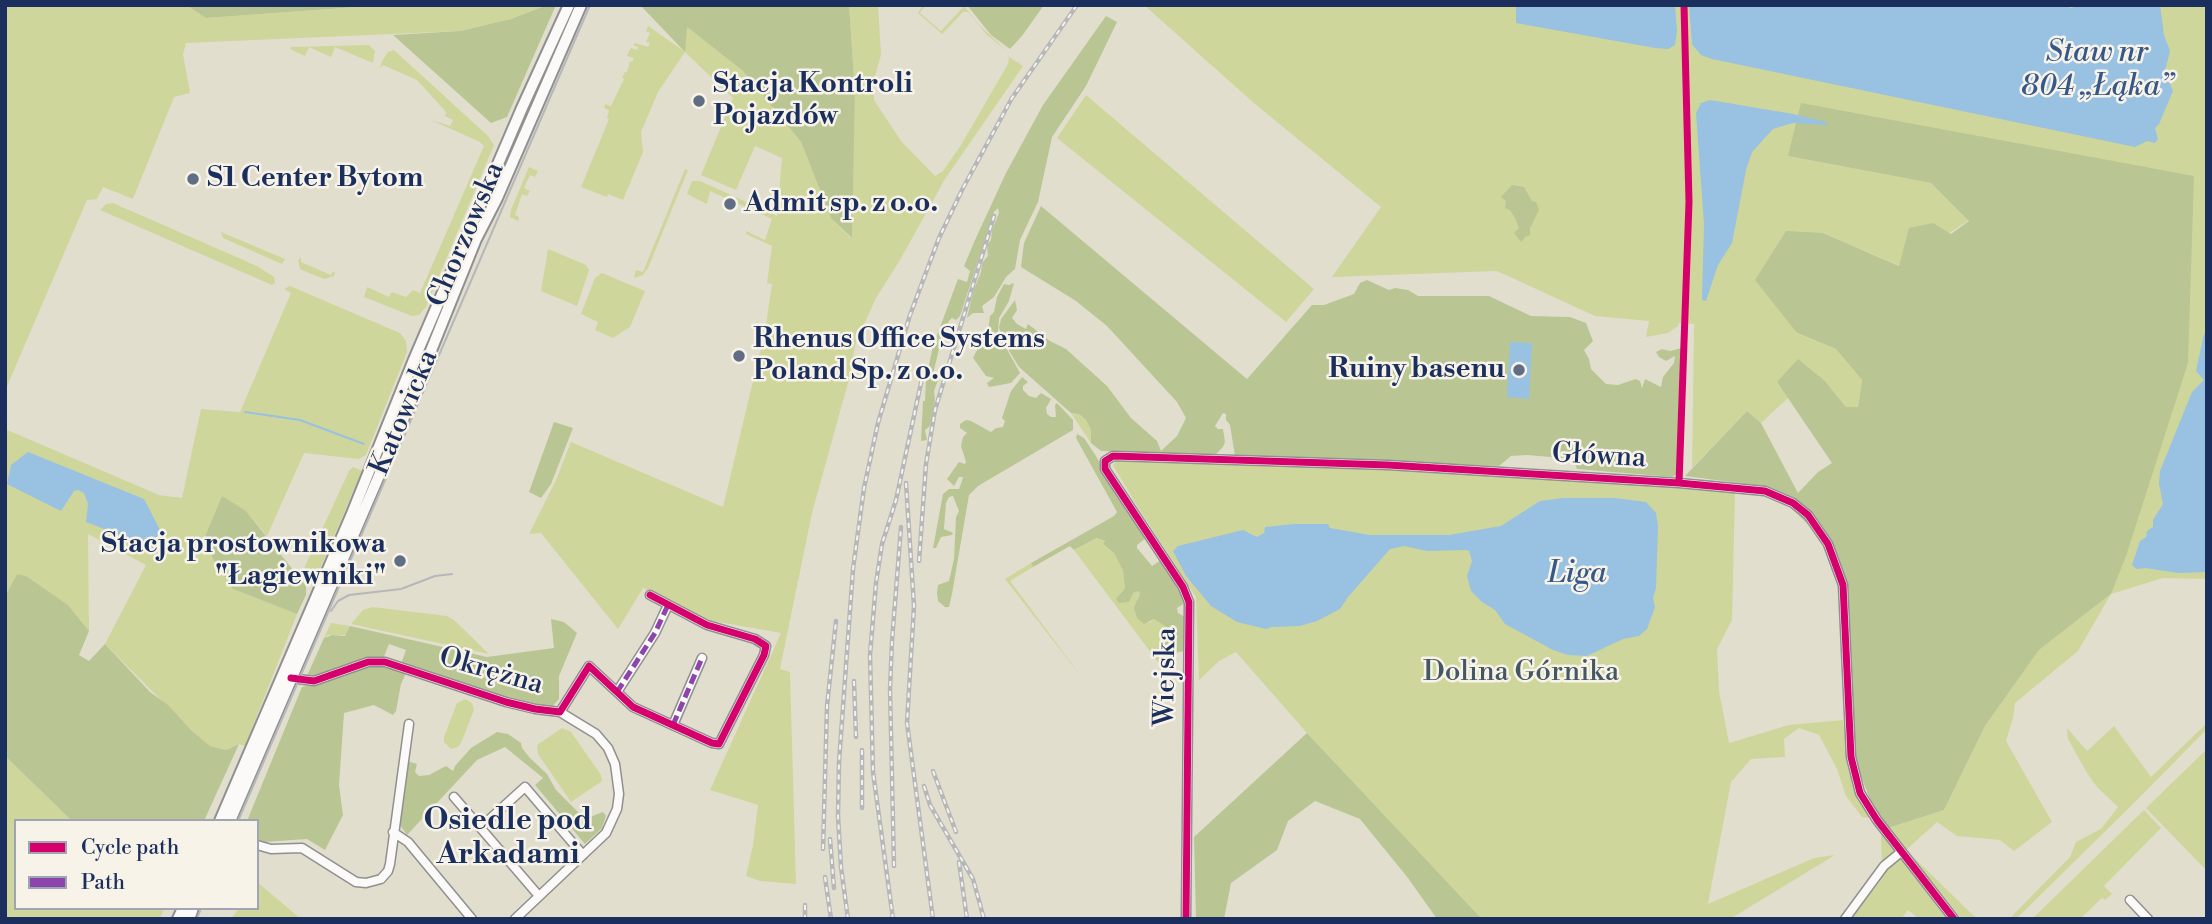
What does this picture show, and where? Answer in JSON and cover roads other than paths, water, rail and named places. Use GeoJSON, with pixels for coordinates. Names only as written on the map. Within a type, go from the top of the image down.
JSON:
{"type":"FeatureCollection","features":[{"type":"Feature","properties":{"kind":"main road","name":"Chorzowska"},"geometry":{"type":"LineString","coordinates":[[221,819],[351,516],[413,362],[569,5]]}},
{"type":"Feature","properties":{"kind":"main road","name":"Katowicka"},"geometry":{"type":"LineString","coordinates":[[231,819],[424,369],[475,239],[497,198],[581,5]]}},
{"type":"Feature","properties":{"kind":"street","name":"Główna"},"geometry":{"type":"LineString","coordinates":[[1105,461],[1113,456],[1125,455],[1388,465],[1746,488],[1779,496],[1803,510],[1815,524],[1828,544],[1843,585],[1850,757],[1860,793],[1877,820],[1954,919]]}},
{"type":"Feature","properties":{"kind":"street","name":"Wiejska"},"geometry":{"type":"LineString","coordinates":[[1105,461],[1105,469],[1110,478],[1184,587],[1189,602],[1186,919]]}},
{"type":"Feature","properties":{"kind":"street"},"geometry":{"type":"LineString","coordinates":[[617,692],[655,633],[668,605],[650,595]]}},
{"type":"Feature","properties":{"kind":"street","name":"Okrężna"},"geometry":{"type":"LineString","coordinates":[[560,712],[589,666],[639,710],[719,744],[766,646],[755,639],[707,625],[668,605]]}},
{"type":"Feature","properties":{"kind":"street"},"geometry":{"type":"LineString","coordinates":[[673,725],[702,658]]}},
{"type":"Feature","properties":{"kind":"street","name":"Okrężna"},"geometry":{"type":"LineString","coordinates":[[291,678],[314,681],[368,662],[385,662],[506,702],[560,712],[601,739],[615,764],[619,794],[615,815],[606,833],[515,919]]}},
{"type":"Feature","properties":{"kind":"street"},"geometry":{"type":"LineString","coordinates":[[259,846],[271,849],[302,848],[356,882],[366,883],[381,879],[388,871],[409,724]]}},
{"type":"Feature","properties":{"kind":"street"},"geometry":{"type":"LineString","coordinates":[[481,827],[525,787],[583,855]]}},
{"type":"Feature","properties":{"kind":"street"},"geometry":{"type":"LineString","coordinates":[[454,797],[539,896]]}},
{"type":"Feature","properties":{"kind":"street"},"geometry":{"type":"LineString","coordinates":[[393,832],[408,842],[472,919]]}},
{"type":"Feature","properties":{"kind":"street"},"geometry":{"type":"LineString","coordinates":[[1845,919],[1884,866],[1902,852]]}},
{"type":"Feature","properties":{"kind":"street"},"geometry":{"type":"LineString","coordinates":[[2130,900],[2147,918]]}},
{"type":"Feature","properties":{"kind":"water"},"geometry":{"type":"Polygon","coordinates":[[[1516,5],[1675,5],[1675,45],[1668,49],[1655,48],[1516,23],[1516,5]]]}},
{"type":"Feature","properties":{"kind":"water","name":"Staw nr 804 „Łąka”"},"geometry":{"type":"Polygon","coordinates":[[[1689,5],[2064,5],[2071,8],[2082,5],[2160,5],[2164,35],[2170,51],[2165,71],[2173,91],[2155,128],[2158,139],[2155,143],[2147,141],[2135,147],[1712,59],[1701,55],[1692,44],[1689,5]]]}},
{"type":"Feature","properties":{"kind":"water"},"geometry":{"type":"Polygon","coordinates":[[[1710,100],[1793,114],[1826,122],[1828,125],[1793,123],[1773,129],[1752,152],[1732,243],[1718,265],[1706,301],[1702,300],[1704,224],[1696,113],[1701,103],[1710,100]]]}},
{"type":"Feature","properties":{"kind":"water"},"geometry":{"type":"Polygon","coordinates":[[[2207,331],[2207,572],[2178,573],[2136,569],[2132,565],[2140,541],[2153,527],[2153,520],[2163,504],[2160,471],[2192,392],[2204,380],[2196,371],[2207,331]]]}},
{"type":"Feature","properties":{"kind":"water","name":"Ruiny basenu"},"geometry":{"type":"Polygon","coordinates":[[[1510,342],[1532,343],[1529,399],[1507,397],[1510,342]]]}},
{"type":"Feature","properties":{"kind":"water"},"geometry":{"type":"Polygon","coordinates":[[[28,452],[144,499],[160,530],[153,548],[86,522],[88,504],[84,493],[78,490],[74,491],[61,511],[7,484],[11,465],[28,452]]]}},
{"type":"Feature","properties":{"kind":"water","name":"Liga"},"geometry":{"type":"Polygon","coordinates":[[[1615,498],[1646,502],[1656,513],[1658,526],[1656,588],[1653,598],[1655,607],[1647,629],[1639,636],[1623,639],[1587,656],[1568,655],[1553,650],[1505,624],[1495,610],[1471,591],[1467,576],[1472,561],[1469,551],[1466,550],[1427,551],[1404,546],[1390,549],[1340,609],[1300,626],[1266,629],[1237,622],[1211,606],[1186,576],[1173,551],[1178,546],[1243,530],[1257,537],[1264,533],[1265,527],[1294,524],[1328,524],[1330,528],[1370,535],[1449,535],[1501,526],[1540,501],[1615,498]]]}},
{"type":"Feature","properties":{"kind":"waterway"},"geometry":{"type":"LineString","coordinates":[[245,412],[300,420],[364,444]]}},
{"type":"Feature","properties":{"kind":"tram line"},"geometry":{"type":"LineString","coordinates":[[239,819],[590,5]]}},
{"type":"Feature","properties":{"kind":"tram line"},"geometry":{"type":"LineString","coordinates":[[331,611],[338,601],[349,595],[401,589],[435,576],[452,574]]}},
{"type":"Feature","properties":{"kind":"tram line"},"geometry":{"type":"LineString","coordinates":[[197,919],[200,910]]}},
{"type":"Feature","properties":{"kind":"railway"},"geometry":{"type":"LineString","coordinates":[[848,919],[838,816],[839,762],[853,569],[864,488],[878,423],[910,315],[939,238],[1012,98],[1077,5]]}},
{"type":"Feature","properties":{"kind":"railway"},"geometry":{"type":"LineString","coordinates":[[919,561],[926,464],[935,410],[994,216]]}},
{"type":"Feature","properties":{"kind":"railway"},"geometry":{"type":"LineString","coordinates":[[893,919],[873,772],[870,655],[882,544],[896,500],[924,369]]}},
{"type":"Feature","properties":{"kind":"railway"},"geometry":{"type":"LineString","coordinates":[[906,483],[914,606],[907,723],[933,919]]}},
{"type":"Feature","properties":{"kind":"railway"},"geometry":{"type":"LineString","coordinates":[[894,866],[890,689],[901,527]]}},
{"type":"Feature","properties":{"kind":"railway"},"geometry":{"type":"LineString","coordinates":[[823,849],[827,706],[836,621]]}},
{"type":"Feature","properties":{"kind":"railway"},"geometry":{"type":"LineString","coordinates":[[854,681],[856,737]]}},
{"type":"Feature","properties":{"kind":"railway"},"geometry":{"type":"LineString","coordinates":[[862,750],[862,808]]}},
{"type":"Feature","properties":{"kind":"railway"},"geometry":{"type":"LineString","coordinates":[[933,771],[956,832]]}},
{"type":"Feature","properties":{"kind":"railway"},"geometry":{"type":"LineString","coordinates":[[924,786],[930,805],[973,879],[984,919]]}},
{"type":"Feature","properties":{"kind":"railway"},"geometry":{"type":"LineString","coordinates":[[830,839],[834,888]]}},
{"type":"Feature","properties":{"kind":"railway"},"geometry":{"type":"LineString","coordinates":[[959,862],[967,919]]}},
{"type":"Feature","properties":{"kind":"railway"},"geometry":{"type":"LineString","coordinates":[[825,877],[831,919]]}},
{"type":"Feature","properties":{"kind":"railway"},"geometry":{"type":"LineString","coordinates":[[805,905],[805,919]]}},
{"type":"Feature","properties":{"kind":"place","name":"Stacja Kontroli Pojazdów"},"geometry":{"type":"Point","coordinates":[699,101]}},
{"type":"Feature","properties":{"kind":"place","name":"S1 Center Bytom"},"geometry":{"type":"Point","coordinates":[193,179]}},
{"type":"Feature","properties":{"kind":"place","name":"Admit sp. z o.o."},"geometry":{"type":"Point","coordinates":[730,204]}},
{"type":"Feature","properties":{"kind":"place","name":"Rhenus Office Systems Poland Sp. z o.o."},"geometry":{"type":"Point","coordinates":[739,356]}},
{"type":"Feature","properties":{"kind":"place","name":"Ruiny basenu"},"geometry":{"type":"Point","coordinates":[1519,370]}},
{"type":"Feature","properties":{"kind":"place","name":"Stacja prostownikowa \"Łagiewniki\""},"geometry":{"type":"Point","coordinates":[400,561]}},
{"type":"Feature","properties":{"kind":"district","name":"Osiedle pod Arkadami"},"geometry":{"type":"Point","coordinates":[508,839]}},
{"type":"Feature","properties":{"kind":"park label","name":"Dolina Górnika"},"geometry":{"type":"Point","coordinates":[1521,673]}}]}
